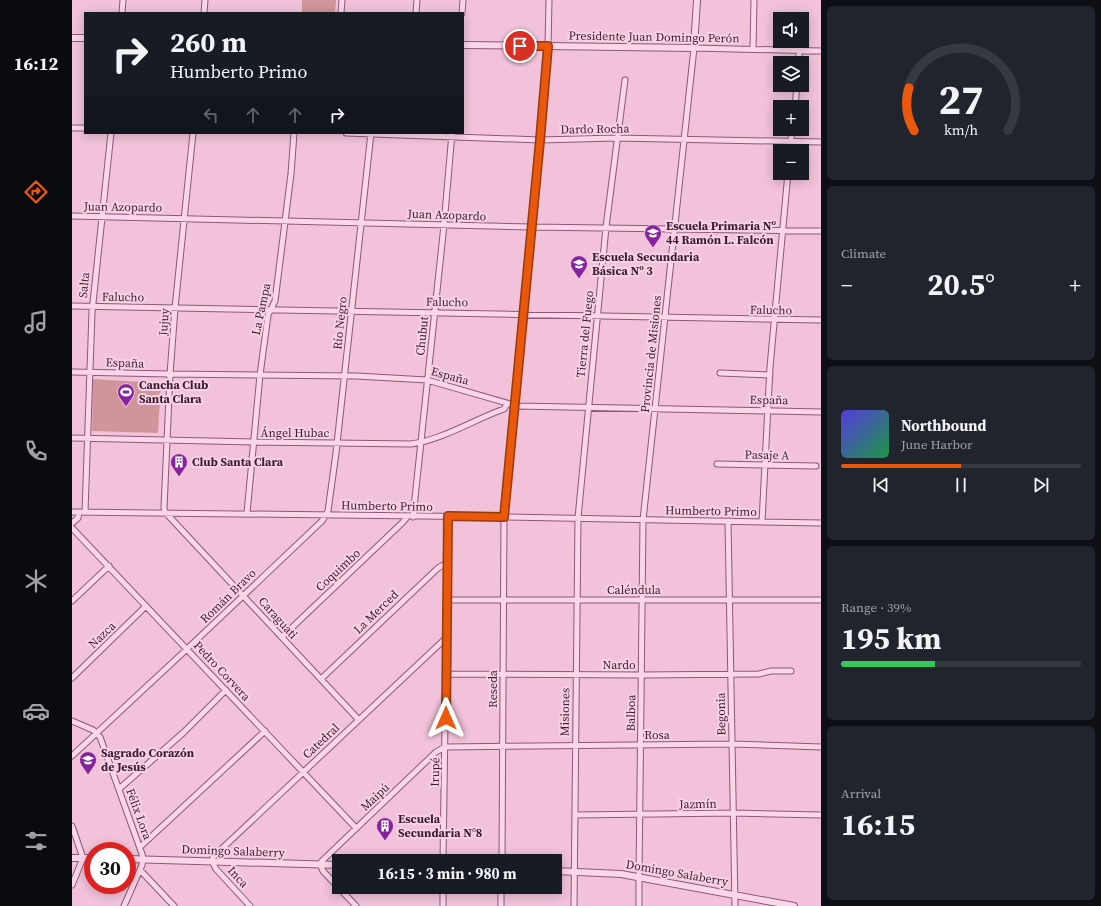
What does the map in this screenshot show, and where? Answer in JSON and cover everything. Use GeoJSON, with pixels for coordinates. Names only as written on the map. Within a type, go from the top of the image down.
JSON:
{"type":"FeatureCollection","features":[{"type":"Feature","properties":{"kind":"street"},"geometry":{"type":"LineString","coordinates":[[122,12],[123,0]]}},
{"type":"Feature","properties":{"kind":"street"},"geometry":{"type":"LineString","coordinates":[[204,12],[205,0]]}},
{"type":"Feature","properties":{"kind":"street"},"geometry":{"type":"LineString","coordinates":[[341,12],[342,0]]}},
{"type":"Feature","properties":{"kind":"street"},"geometry":{"type":"LineString","coordinates":[[416,12],[417,0]]}},
{"type":"Feature","properties":{"kind":"street"},"geometry":{"type":"LineString","coordinates":[[462,12],[463,0]]}},
{"type":"Feature","properties":{"kind":"street","name":"Reseda"},"geometry":{"type":"LineString","coordinates":[[502,854],[504,517],[540,140],[548,46],[549,0]]}},
{"type":"Feature","properties":{"kind":"street"},"geometry":{"type":"LineString","coordinates":[[694,48],[697,0]]}},
{"type":"Feature","properties":{"kind":"street"},"geometry":{"type":"LineString","coordinates":[[753,49],[754,0]]}},
{"type":"Feature","properties":{"kind":"street"},"geometry":{"type":"LineString","coordinates":[[72,38],[84,38]]}},
{"type":"Feature","properties":{"kind":"street","name":"Presidente Juan Domingo Perón"},"geometry":{"type":"LineString","coordinates":[[464,45],[821,51]]}},
{"type":"Feature","properties":{"kind":"street","name":"Provincia de Misiones"},"geometry":{"type":"LineString","coordinates":[[643,520],[694,48]]}},
{"type":"Feature","properties":{"kind":"street"},"geometry":{"type":"LineString","coordinates":[[799,51],[799,56]]}},
{"type":"Feature","properties":{"kind":"street","name":"Tierra del Fuego"},"geometry":{"type":"LineString","coordinates":[[578,518],[606,227],[616,138],[625,80]]}},
{"type":"Feature","properties":{"kind":"street"},"geometry":{"type":"LineString","coordinates":[[72,128],[84,128]]}},
{"type":"Feature","properties":{"kind":"street","name":"Salta"},"geometry":{"type":"LineString","coordinates":[[85,512],[92,306],[110,134]]}},
{"type":"Feature","properties":{"kind":"street","name":"Jujuy"},"geometry":{"type":"LineString","coordinates":[[165,512],[166,440],[170,374],[175,308],[193,134]]}},
{"type":"Feature","properties":{"kind":"street","name":"La Pampa"},"geometry":{"type":"LineString","coordinates":[[247,513],[260,375],[268,315],[275,301],[291,174],[294,134]]}},
{"type":"Feature","properties":{"kind":"street","name":"Dardo Rocha"},"geometry":{"type":"LineString","coordinates":[[371,134],[452,135],[540,140],[616,138],[821,142]]}},
{"type":"Feature","properties":{"kind":"street","name":"Río Negro"},"geometry":{"type":"LineString","coordinates":[[326,515],[328,511],[337,443],[371,134]]}},
{"type":"Feature","properties":{"kind":"street","name":"Chubut"},"geometry":{"type":"LineString","coordinates":[[410,516],[427,380],[452,135]]}},
{"type":"Feature","properties":{"kind":"street"},"geometry":{"type":"LineString","coordinates":[[791,136],[791,144]]}},
{"type":"Feature","properties":{"kind":"street"},"geometry":{"type":"LineString","coordinates":[[762,522],[774,320],[781,231],[787,180]]}},
{"type":"Feature","properties":{"kind":"street","name":"Juan Azopardo"},"geometry":{"type":"LineString","coordinates":[[72,216],[531,227],[821,231]]}},
{"type":"Feature","properties":{"kind":"street","name":"Falucho"},"geometry":{"type":"LineString","coordinates":[[72,306],[821,320]]}},
{"type":"Feature","properties":{"kind":"street","name":"España"},"geometry":{"type":"LineString","coordinates":[[72,372],[344,376],[427,380],[514,405],[821,412]]}},
{"type":"Feature","properties":{"kind":"street"},"geometry":{"type":"LineString","coordinates":[[720,372],[770,375]]}},
{"type":"Feature","properties":{"kind":"street","name":"Ángel Hubac"},"geometry":{"type":"LineString","coordinates":[[72,438],[411,444],[420,443],[504,409],[508,404]]}},
{"type":"Feature","properties":{"kind":"street","name":"Pasaje A"},"geometry":{"type":"LineString","coordinates":[[717,464],[816,466]]}},
{"type":"Feature","properties":{"kind":"street","name":"Humberto Primo"},"geometry":{"type":"LineString","coordinates":[[72,512],[247,513],[821,523]]}},
{"type":"Feature","properties":{"kind":"street"},"geometry":{"type":"LineString","coordinates":[[72,523],[78,518],[79,512]]}},
{"type":"Feature","properties":{"kind":"street","name":"Caraguati"},"geometry":{"type":"LineString","coordinates":[[165,512],[358,720]]}},
{"type":"Feature","properties":{"kind":"street","name":"Román Bravo"},"geometry":{"type":"LineString","coordinates":[[72,756],[244,596],[322,521],[326,515]]}},
{"type":"Feature","properties":{"kind":"street","name":"Coquimbo"},"geometry":{"type":"LineString","coordinates":[[282,637],[410,516]]}},
{"type":"Feature","properties":{"kind":"street","name":"Irupé"},"geometry":{"type":"LineString","coordinates":[[443,854],[448,516]]}},
{"type":"Feature","properties":{"kind":"street","name":"Misiones"},"geometry":{"type":"LineString","coordinates":[[574,906],[578,518]]}},
{"type":"Feature","properties":{"kind":"street","name":"Balboa"},"geometry":{"type":"LineString","coordinates":[[639,906],[643,520]]}},
{"type":"Feature","properties":{"kind":"street","name":"Begonia"},"geometry":{"type":"LineString","coordinates":[[728,521],[735,906]]}},
{"type":"Feature","properties":{"kind":"street","name":"Pedro Corvera"},"geometry":{"type":"LineString","coordinates":[[72,528],[356,828]]}},
{"type":"Feature","properties":{"kind":"street","name":"La Merced"},"geometry":{"type":"LineString","coordinates":[[321,679],[438,568],[447,563]]}},
{"type":"Feature","properties":{"kind":"street"},"geometry":{"type":"LineString","coordinates":[[72,601],[108,566]]}},
{"type":"Feature","properties":{"kind":"street","name":"Caléndula"},"geometry":{"type":"LineString","coordinates":[[447,600],[821,600]]}},
{"type":"Feature","properties":{"kind":"street","name":"Nazca"},"geometry":{"type":"LineString","coordinates":[[72,678],[146,606]]}},
{"type":"Feature","properties":{"kind":"street","name":"Catedral"},"geometry":{"type":"LineString","coordinates":[[212,861],[216,854],[446,638]]}},
{"type":"Feature","properties":{"kind":"street","name":"Nardo"},"geometry":{"type":"LineString","coordinates":[[446,674],[641,676],[759,674],[771,671],[791,671]]}},
{"type":"Feature","properties":{"kind":"street"},"geometry":{"type":"LineString","coordinates":[[119,789],[183,733],[226,690]]}},
{"type":"Feature","properties":{"kind":"street"},"geometry":{"type":"LineString","coordinates":[[72,721],[97,732]]}},
{"type":"Feature","properties":{"kind":"street","name":"Félix Lora"},"geometry":{"type":"LineString","coordinates":[[97,732],[140,847],[143,860],[124,906]]}},
{"type":"Feature","properties":{"kind":"street"},"geometry":{"type":"LineString","coordinates":[[140,847],[265,732]]}},
{"type":"Feature","properties":{"kind":"street","name":"Rosa"},"geometry":{"type":"LineString","coordinates":[[445,747],[732,744],[821,747]]}},
{"type":"Feature","properties":{"kind":"street","name":"Maipú"},"geometry":{"type":"LineString","coordinates":[[320,864],[324,858],[436,752],[445,747]]}},
{"type":"Feature","properties":{"kind":"street","name":"Jazmín"},"geometry":{"type":"LineString","coordinates":[[575,815],[734,813],[821,815]]}},
{"type":"Feature","properties":{"kind":"street"},"geometry":{"type":"LineString","coordinates":[[72,826],[83,858],[72,885]]}},
{"type":"Feature","properties":{"kind":"street"},"geometry":{"type":"LineString","coordinates":[[72,858],[83,858]]}},
{"type":"Feature","properties":{"kind":"street","name":"Domingo Salaberry"},"geometry":{"type":"LineString","coordinates":[[136,860],[332,865]]}},
{"type":"Feature","properties":{"kind":"street","name":"Inca"},"geometry":{"type":"LineString","coordinates":[[212,861],[216,869],[250,906]]}},
{"type":"Feature","properties":{"kind":"street"},"geometry":{"type":"LineString","coordinates":[[320,864],[323,871],[356,906]]}},
{"type":"Feature","properties":{"kind":"street"},"geometry":{"type":"LineString","coordinates":[[140,870],[174,906]]}},
{"type":"Feature","properties":{"kind":"street","name":"Domingo Salaberry"},"geometry":{"type":"LineString","coordinates":[[562,871],[621,874],[794,906]]}},
{"type":"Feature","properties":{"kind":"street"},"geometry":{"type":"LineString","coordinates":[[442,906],[443,894]]}},
{"type":"Feature","properties":{"kind":"street"},"geometry":{"type":"LineString","coordinates":[[501,894],[501,906]]}},
{"type":"Feature","properties":{"kind":"shaded area"},"geometry":{"type":"Polygon","coordinates":[[[302,0],[336,0],[335,12],[302,12],[302,0]]]}},
{"type":"Feature","properties":{"kind":"shaded area","name":"Cancha Club Santa Clara"},"geometry":{"type":"Polygon","coordinates":[[[93,379],[161,383],[158,433],[92,431],[93,379]]]}},
{"type":"Feature","properties":{"kind":"place","name":"Escuela Primaria Nº 44 Ramón L. Falcón"},"geometry":{"type":"Point","coordinates":[653,248]}},
{"type":"Feature","properties":{"kind":"place","name":"Escuela Secundaria Básica Nº 3"},"geometry":{"type":"Point","coordinates":[579,279]}},
{"type":"Feature","properties":{"kind":"place","name":"Cancha Club Santa Clara"},"geometry":{"type":"Point","coordinates":[126,407]}},
{"type":"Feature","properties":{"kind":"place","name":"Club Santa Clara"},"geometry":{"type":"Point","coordinates":[179,477]}},
{"type":"Feature","properties":{"kind":"place","name":"Sagrado Corazón de Jesús"},"geometry":{"type":"Point","coordinates":[88,775]}},
{"type":"Feature","properties":{"kind":"place","name":"Escuela Secundaria N°8"},"geometry":{"type":"Point","coordinates":[385,841]}},
{"type":"Feature","properties":{"kind":"route"},"geometry":{"type":"LineString","coordinates":[[446,718],[448,516],[504,517],[548,46],[520,46]]}}]}
